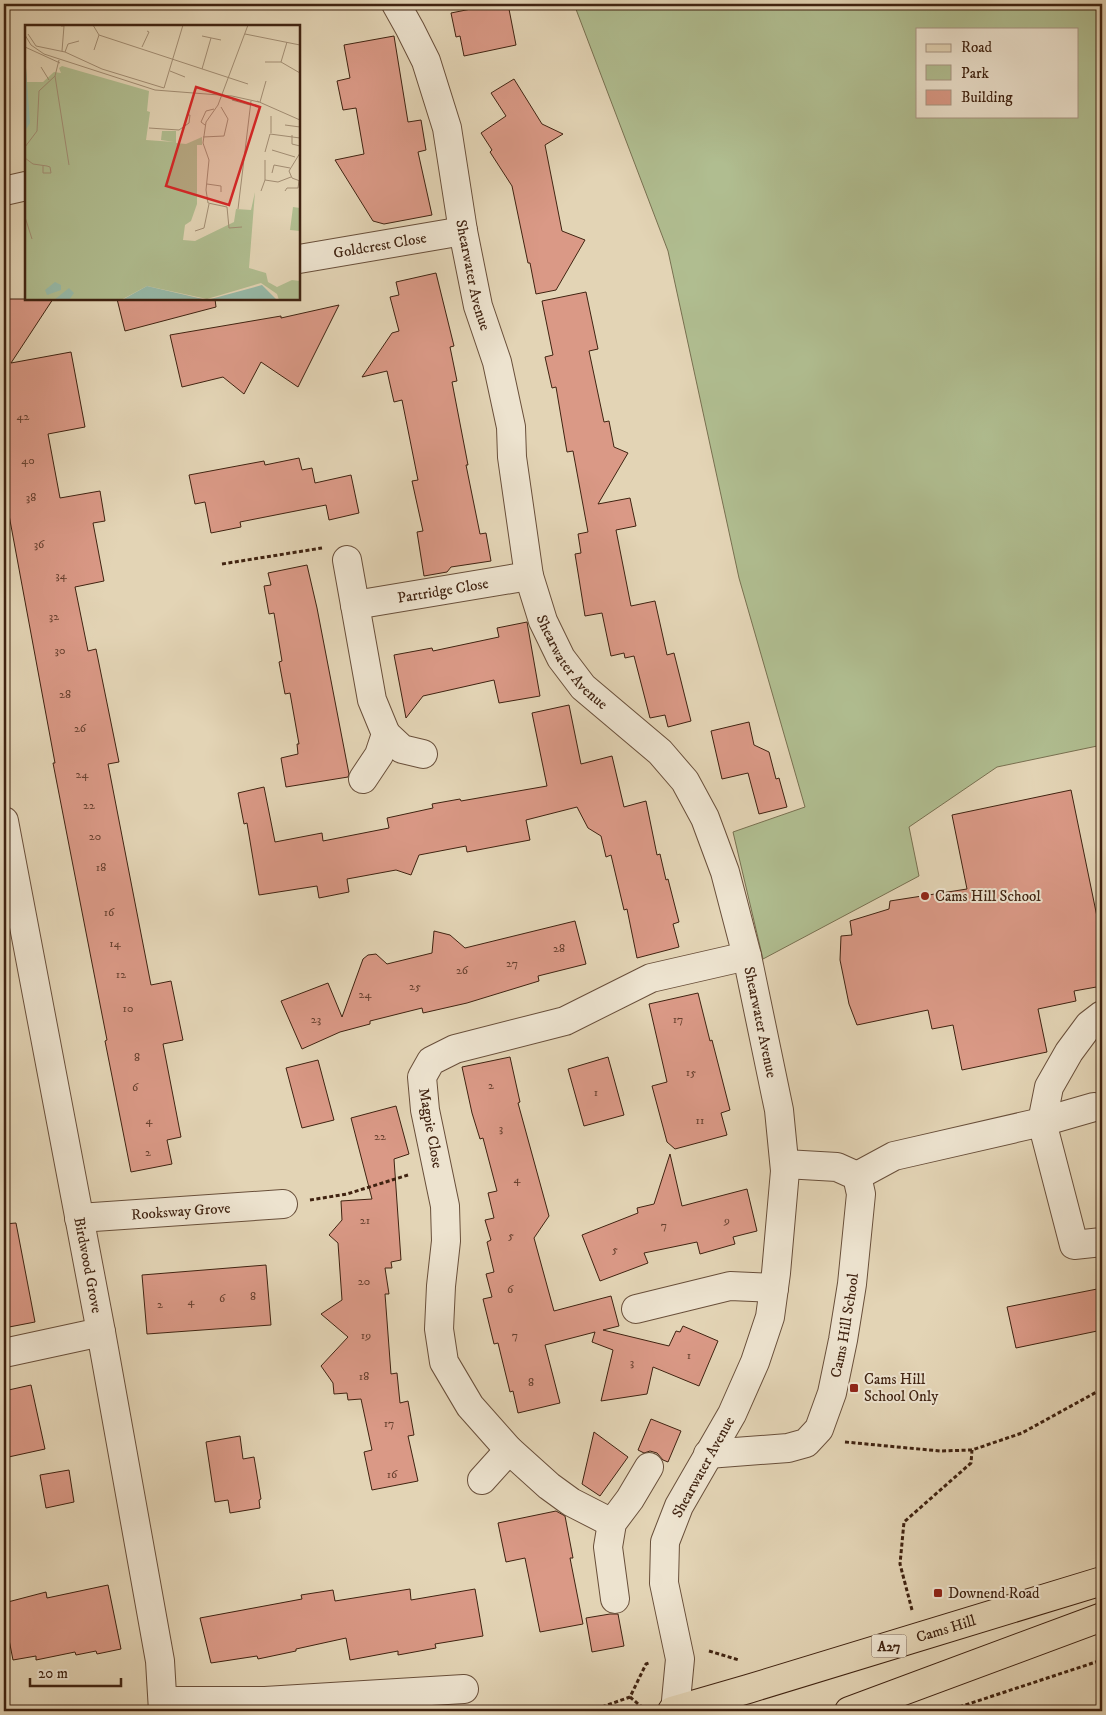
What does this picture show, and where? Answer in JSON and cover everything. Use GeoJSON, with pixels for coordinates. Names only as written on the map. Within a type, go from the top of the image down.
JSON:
{"type":"FeatureCollection","features":[{"type":"Feature","properties":{"kind":"main road","name":"Cams Hill"},"geometry":{"type":"LineString","coordinates":[[674,1711],[1102,1581]]}},
{"type":"Feature","properties":{"kind":"main road"},"geometry":{"type":"LineString","coordinates":[[849,1711],[1102,1617]]}},
{"type":"Feature","properties":{"kind":"street","name":"Shearwater Avenue"},"geometry":{"type":"LineString","coordinates":[[396,4],[426,61],[446,128],[478,306],[496,362],[511,427],[512,457],[529,576],[542,621],[561,658],[583,686],[660,752],[684,780],[705,818],[725,872],[747,956],[779,1110],[784,1164],[783,1211],[770,1318],[755,1362],[732,1414],[679,1506],[665,1542],[664,1583],[680,1659],[674,1711]]}},
{"type":"Feature","properties":{"kind":"street"},"geometry":{"type":"LineString","coordinates":[[4,191],[25,186]]}},
{"type":"Feature","properties":{"kind":"street","name":"Goldcrest Close"},"geometry":{"type":"LineString","coordinates":[[300,259],[463,231]]}},
{"type":"Feature","properties":{"kind":"street"},"geometry":{"type":"LineString","coordinates":[[347,560],[372,700],[386,734],[402,749],[422,754]]}},
{"type":"Feature","properties":{"kind":"street","name":"Partridge Close"},"geometry":{"type":"LineString","coordinates":[[355,605],[529,576]]}},
{"type":"Feature","properties":{"kind":"street"},"geometry":{"type":"LineString","coordinates":[[363,779],[379,755],[386,734]]}},
{"type":"Feature","properties":{"kind":"street","name":"Birdwood Grove"},"geometry":{"type":"LineString","coordinates":[[4,821],[101,1332],[158,1652],[163,1706]]}},
{"type":"Feature","properties":{"kind":"street","name":"Magpie Close"},"geometry":{"type":"LineString","coordinates":[[612,1523],[570,1502],[509,1450],[470,1406],[444,1362],[439,1329],[446,1241],[445,1206],[425,1110],[422,1077],[432,1061],[455,1049],[565,1021],[651,978],[747,956]]}},
{"type":"Feature","properties":{"kind":"street"},"geometry":{"type":"LineString","coordinates":[[1102,1015],[1089,1025],[1069,1052],[1049,1087],[1042,1122],[1074,1245],[1102,1242]]}},
{"type":"Feature","properties":{"kind":"street"},"geometry":{"type":"LineString","coordinates":[[784,1164],[837,1166],[857,1176],[894,1156],[1042,1122],[1094,1107]]}},
{"type":"Feature","properties":{"kind":"street","name":"Cams Hill School"},"geometry":{"type":"LineString","coordinates":[[819,1429],[832,1393],[850,1294],[862,1194],[857,1176]]}},
{"type":"Feature","properties":{"kind":"street","name":"Rooksway Grove"},"geometry":{"type":"LineString","coordinates":[[79,1218],[283,1204]]}},
{"type":"Feature","properties":{"kind":"street"},"geometry":{"type":"LineString","coordinates":[[636,1309],[730,1286],[774,1288]]}},
{"type":"Feature","properties":{"kind":"street"},"geometry":{"type":"LineString","coordinates":[[4,1352],[101,1332]]}},
{"type":"Feature","properties":{"kind":"street"},"geometry":{"type":"LineString","coordinates":[[708,1454],[788,1448],[806,1443],[819,1429]]}},
{"type":"Feature","properties":{"kind":"street"},"geometry":{"type":"LineString","coordinates":[[482,1480],[509,1450]]}},
{"type":"Feature","properties":{"kind":"street"},"geometry":{"type":"LineString","coordinates":[[615,1600],[608,1546],[612,1523],[630,1499],[649,1467]]}},
{"type":"Feature","properties":{"kind":"street"},"geometry":{"type":"LineString","coordinates":[[163,1706],[464,1688]]}},
{"type":"Feature","properties":{"kind":"path"},"geometry":{"type":"LineString","coordinates":[[222,564],[320,547],[347,560]]}},
{"type":"Feature","properties":{"kind":"path"},"geometry":{"type":"LineString","coordinates":[[283,1204],[347,1194],[438,1166]]}},
{"type":"Feature","properties":{"kind":"path"},"geometry":{"type":"LineString","coordinates":[[819,1429],[824,1440],[940,1451],[972,1450],[1022,1433],[1102,1389]]}},
{"type":"Feature","properties":{"kind":"path"},"geometry":{"type":"LineString","coordinates":[[912,1611],[900,1564],[904,1522],[971,1463],[972,1450]]}},
{"type":"Feature","properties":{"kind":"path"},"geometry":{"type":"LineString","coordinates":[[583,1711],[597,1710],[630,1697],[646,1664],[680,1659]]}},
{"type":"Feature","properties":{"kind":"path"},"geometry":{"type":"LineString","coordinates":[[948,1711],[1102,1660]]}},
{"type":"Feature","properties":{"kind":"path"},"geometry":{"type":"LineString","coordinates":[[630,1697],[647,1711]]}},
{"type":"Feature","properties":{"kind":"green space"},"geometry":{"type":"Polygon","coordinates":[[[574,4],[1102,4],[1102,745],[997,767],[909,827],[919,876],[763,959],[733,832],[805,807],[739,578],[668,251],[574,4]]]}},
{"type":"Feature","properties":{"kind":"building"},"geometry":{"type":"Polygon","coordinates":[[[496,4],[508,4],[516,45],[464,56],[460,36],[456,37],[451,13],[496,4]]]}},
{"type":"Feature","properties":{"kind":"building"},"geometry":{"type":"Polygon","coordinates":[[[394,36],[408,122],[421,120],[426,150],[418,152],[432,215],[384,224],[373,221],[335,160],[364,154],[356,108],[343,110],[337,81],[350,78],[344,45],[394,36]]]}},
{"type":"Feature","properties":{"kind":"building"},"geometry":{"type":"Polygon","coordinates":[[[514,79],[542,124],[563,134],[545,145],[562,231],[585,240],[556,290],[536,294],[512,186],[490,152],[492,150],[481,133],[506,116],[491,93],[514,79]]]}},
{"type":"Feature","properties":{"kind":"building"},"geometry":{"type":"Polygon","coordinates":[[[436,273],[454,346],[450,347],[457,381],[452,382],[468,465],[466,465],[480,534],[486,533],[491,561],[451,567],[447,572],[424,576],[417,532],[423,531],[412,481],[418,480],[402,400],[394,402],[387,371],[362,377],[392,333],[399,331],[390,297],[399,295],[396,282],[436,273]]]}},
{"type":"Feature","properties":{"kind":"building"},"geometry":{"type":"Polygon","coordinates":[[[586,292],[598,349],[589,351],[604,422],[609,421],[614,447],[628,453],[598,504],[630,498],[636,526],[616,530],[631,606],[655,601],[667,655],[674,653],[691,721],[668,727],[665,715],[650,718],[634,656],[625,658],[624,653],[611,656],[602,613],[585,616],[575,554],[581,553],[578,534],[588,532],[573,451],[567,452],[556,387],[552,388],[545,357],[553,355],[542,301],[586,292]]]}},
{"type":"Feature","properties":{"kind":"building"},"geometry":{"type":"Polygon","coordinates":[[[4,299],[52,300],[11,363],[71,352],[85,427],[48,434],[60,498],[100,491],[105,521],[93,523],[104,581],[75,587],[88,651],[96,649],[119,762],[108,764],[151,985],[171,981],[183,1040],[163,1044],[181,1137],[167,1140],[172,1164],[131,1172],[53,763],[55,763],[9,515],[7,515],[4,500],[4,299]]]}},
{"type":"Feature","properties":{"kind":"building"},"geometry":{"type":"Polygon","coordinates":[[[117,300],[215,300],[216,307],[125,331],[117,300]]]}},
{"type":"Feature","properties":{"kind":"building"},"geometry":{"type":"Polygon","coordinates":[[[339,305],[298,387],[261,362],[244,394],[223,377],[182,387],[170,335],[281,316],[281,318],[339,305]]]}},
{"type":"Feature","properties":{"kind":"building"},"geometry":{"type":"Polygon","coordinates":[[[299,458],[302,470],[312,468],[315,483],[351,475],[359,513],[329,520],[326,505],[240,522],[241,527],[211,533],[205,502],[195,504],[189,475],[264,461],[265,465],[299,458]]]}},
{"type":"Feature","properties":{"kind":"building"},"geometry":{"type":"Polygon","coordinates":[[[307,565],[349,774],[348,777],[286,787],[281,758],[298,754],[297,744],[299,744],[290,693],[285,694],[279,662],[282,661],[274,613],[269,614],[264,586],[271,585],[268,573],[307,565]]]}},
{"type":"Feature","properties":{"kind":"building"},"geometry":{"type":"Polygon","coordinates":[[[527,622],[540,696],[499,703],[494,680],[423,696],[406,718],[394,655],[432,648],[433,651],[499,637],[497,628],[527,622]]]}},
{"type":"Feature","properties":{"kind":"building"},"geometry":{"type":"Polygon","coordinates":[[[569,705],[581,764],[612,756],[624,807],[646,801],[657,855],[660,854],[679,922],[673,924],[679,947],[637,958],[627,909],[624,910],[611,855],[606,857],[601,836],[588,828],[577,807],[526,820],[530,840],[467,852],[466,846],[419,855],[411,875],[396,870],[347,879],[349,892],[319,898],[317,886],[259,895],[247,823],[244,824],[238,793],[264,787],[275,842],[322,833],[323,841],[389,828],[387,818],[433,808],[432,804],[460,799],[461,801],[547,786],[532,713],[569,705]]]}},
{"type":"Feature","properties":{"kind":"building"},"geometry":{"type":"Polygon","coordinates":[[[749,722],[754,745],[769,752],[776,779],[779,778],[787,807],[759,814],[748,773],[722,779],[711,731],[749,722]]]}},
{"type":"Feature","properties":{"kind":"building"},"geometry":{"type":"Polygon","coordinates":[[[1071,790],[1102,941],[1102,986],[1074,991],[1076,1001],[1038,1009],[1047,1052],[962,1070],[953,1025],[932,1029],[928,1010],[857,1025],[849,1004],[840,960],[841,936],[852,935],[850,921],[889,909],[890,901],[967,889],[952,815],[1071,790]]]}},
{"type":"Feature","properties":{"kind":"building"},"geometry":{"type":"Polygon","coordinates":[[[575,921],[586,964],[538,976],[539,981],[467,1003],[423,1013],[422,1008],[370,1021],[370,1024],[340,1032],[302,1049],[281,1001],[328,983],[342,1017],[363,959],[368,955],[376,954],[387,964],[432,953],[434,931],[450,935],[465,948],[575,921]]]}},
{"type":"Feature","properties":{"kind":"building"},"geometry":{"type":"Polygon","coordinates":[[[698,993],[730,1110],[721,1113],[727,1135],[675,1149],[667,1142],[652,1086],[667,1082],[649,1004],[698,993]]]}},
{"type":"Feature","properties":{"kind":"building"},"geometry":{"type":"Polygon","coordinates":[[[510,1057],[520,1102],[518,1103],[549,1216],[534,1238],[554,1311],[611,1296],[619,1326],[603,1330],[669,1346],[676,1331],[680,1332],[683,1326],[718,1341],[699,1386],[653,1367],[647,1394],[601,1401],[613,1350],[592,1342],[595,1332],[545,1345],[560,1403],[518,1413],[513,1391],[510,1392],[498,1343],[494,1344],[483,1299],[492,1297],[486,1274],[494,1272],[487,1242],[491,1240],[485,1220],[494,1218],[488,1193],[497,1191],[483,1138],[480,1139],[472,1113],[462,1067],[510,1057]]]}},
{"type":"Feature","properties":{"kind":"building"},"geometry":{"type":"Polygon","coordinates":[[[608,1057],[624,1115],[584,1126],[568,1069],[608,1057]]]}},
{"type":"Feature","properties":{"kind":"building"},"geometry":{"type":"Polygon","coordinates":[[[318,1060],[334,1120],[302,1128],[286,1068],[318,1060]]]}},
{"type":"Feature","properties":{"kind":"building"},"geometry":{"type":"Polygon","coordinates":[[[396,1106],[409,1154],[394,1159],[401,1260],[391,1262],[392,1268],[385,1268],[389,1294],[385,1294],[391,1374],[397,1373],[400,1403],[408,1401],[414,1435],[408,1436],[418,1481],[372,1490],[364,1452],[372,1450],[361,1399],[348,1400],[347,1393],[334,1394],[333,1383],[321,1366],[348,1337],[321,1314],[342,1300],[338,1243],[329,1235],[342,1220],[341,1201],[372,1199],[351,1118],[396,1106]]]}},
{"type":"Feature","properties":{"kind":"building"},"geometry":{"type":"Polygon","coordinates":[[[670,1154],[682,1206],[747,1189],[757,1231],[733,1237],[735,1244],[700,1254],[697,1242],[644,1253],[648,1263],[600,1281],[582,1235],[638,1213],[637,1208],[654,1204],[670,1154]]]}},
{"type":"Feature","properties":{"kind":"building"},"geometry":{"type":"Polygon","coordinates":[[[16,1223],[35,1322],[4,1328],[4,1224],[16,1223]]]}},
{"type":"Feature","properties":{"kind":"building"},"geometry":{"type":"Polygon","coordinates":[[[266,1265],[271,1325],[147,1334],[142,1275],[266,1265]]]}},
{"type":"Feature","properties":{"kind":"building"},"geometry":{"type":"Polygon","coordinates":[[[1102,1288],[1102,1330],[1016,1348],[1007,1307],[1102,1288]]]}},
{"type":"Feature","properties":{"kind":"building"},"geometry":{"type":"Polygon","coordinates":[[[31,1385],[45,1449],[4,1458],[4,1391],[31,1385]]]}},
{"type":"Feature","properties":{"kind":"building"},"geometry":{"type":"Polygon","coordinates":[[[651,1419],[681,1431],[668,1462],[663,1460],[657,1453],[650,1451],[644,1453],[638,1450],[651,1419]]]}},
{"type":"Feature","properties":{"kind":"building"},"geometry":{"type":"Polygon","coordinates":[[[594,1432],[628,1457],[600,1496],[582,1484],[594,1432]]]}},
{"type":"Feature","properties":{"kind":"building"},"geometry":{"type":"Polygon","coordinates":[[[240,1436],[243,1459],[254,1457],[261,1499],[259,1500],[260,1508],[230,1513],[228,1500],[215,1502],[206,1442],[240,1436]]]}},
{"type":"Feature","properties":{"kind":"building"},"geometry":{"type":"Polygon","coordinates":[[[69,1470],[74,1502],[46,1508],[40,1475],[69,1470]]]}},
{"type":"Feature","properties":{"kind":"building"},"geometry":{"type":"Polygon","coordinates":[[[556,1511],[565,1516],[573,1558],[570,1558],[583,1624],[540,1632],[525,1558],[506,1562],[498,1523],[556,1511]]]}},
{"type":"Feature","properties":{"kind":"building"},"geometry":{"type":"Polygon","coordinates":[[[108,1585],[121,1649],[97,1654],[96,1651],[76,1655],[75,1652],[36,1660],[36,1656],[13,1660],[4,1614],[4,1603],[46,1592],[47,1598],[108,1585]]]}},
{"type":"Feature","properties":{"kind":"building"},"geometry":{"type":"Polygon","coordinates":[[[410,1589],[411,1600],[475,1589],[483,1636],[435,1644],[436,1648],[398,1655],[398,1651],[350,1660],[346,1638],[258,1659],[257,1656],[211,1663],[200,1618],[302,1599],[301,1595],[333,1590],[335,1601],[410,1589]]]}},
{"type":"Feature","properties":{"kind":"building"},"geometry":{"type":"Polygon","coordinates":[[[618,1614],[624,1646],[592,1652],[586,1618],[618,1614]]]}},
{"type":"Feature","properties":{"kind":"place","name":"Cams Hill School"},"geometry":{"type":"Point","coordinates":[925,896]}},
{"type":"Feature","properties":{"kind":"place","name":"Cams Hill School Only"},"geometry":{"type":"Point","coordinates":[854,1388]}},
{"type":"Feature","properties":{"kind":"place","name":"Downend Road"},"geometry":{"type":"Point","coordinates":[938,1593]}}]}
